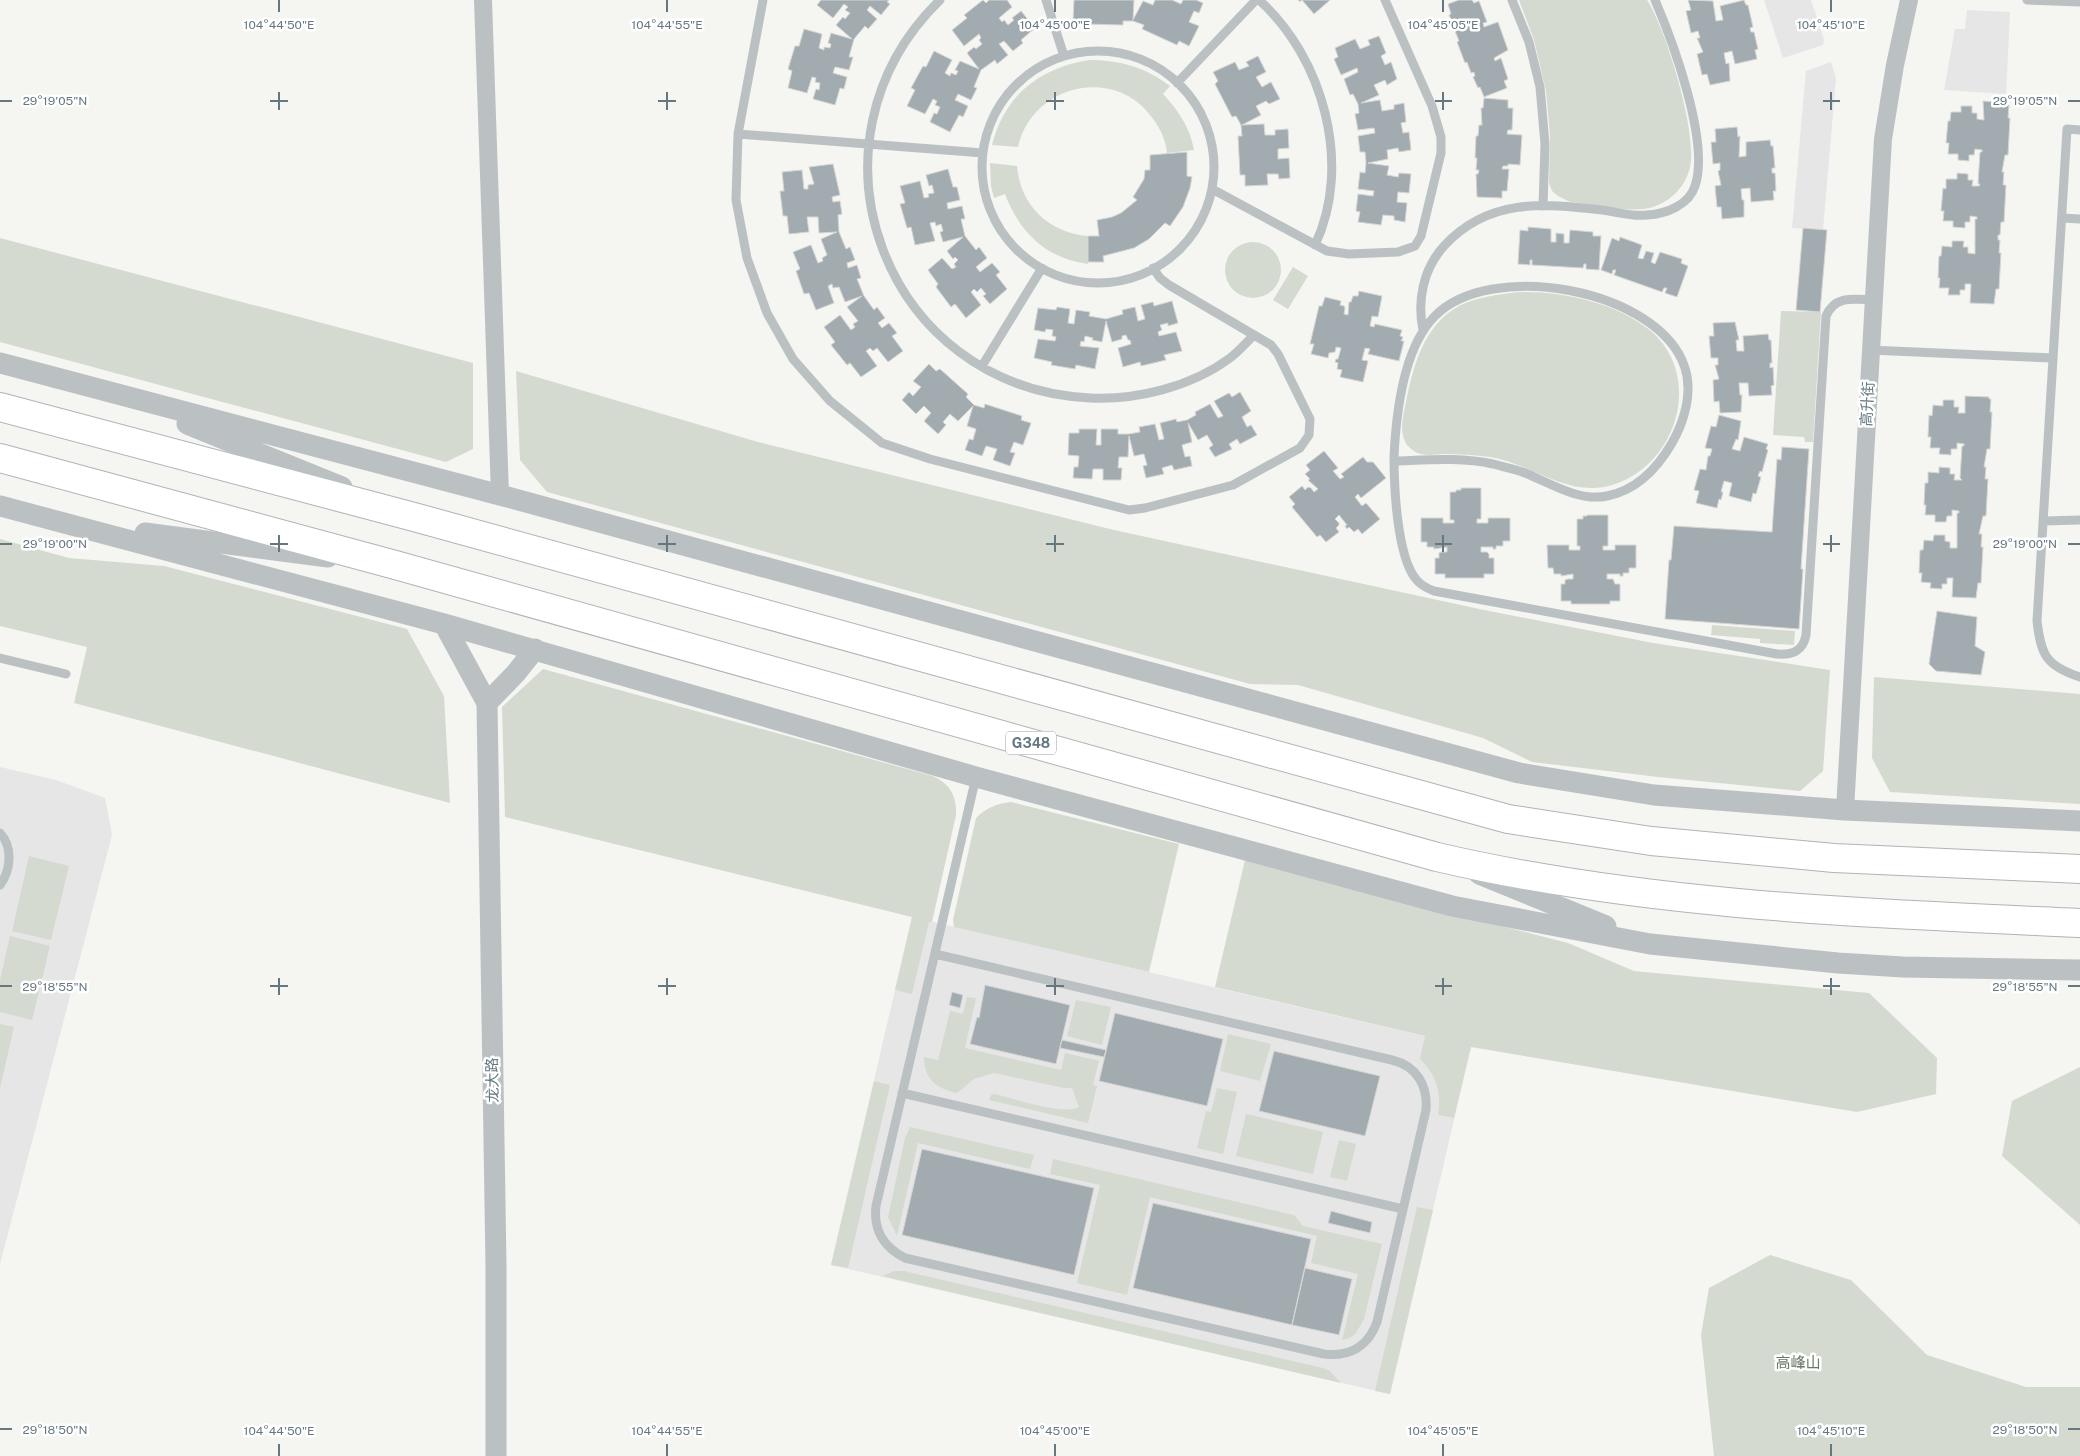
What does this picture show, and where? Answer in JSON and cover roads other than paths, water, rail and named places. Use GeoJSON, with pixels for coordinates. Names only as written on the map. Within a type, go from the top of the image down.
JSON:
{"type":"FeatureCollection","features":[{"type":"Feature","properties":{"kind":"highway"},"geometry":{"type":"LineString","coordinates":[[0,407],[414,517],[1508,819],[1651,841],[1834,858],[2080,869]]}},
{"type":"Feature","properties":{"kind":"highway","name":"G348"},"geometry":{"type":"LineString","coordinates":[[0,458],[399,566],[1437,857],[1501,872],[1648,894],[1835,912],[2080,923]]}},
{"type":"Feature","properties":{"kind":"street"},"geometry":{"type":"LineString","coordinates":[[483,0],[500,495]]}},
{"type":"Feature","properties":{"kind":"street","name":"高升街"},"geometry":{"type":"LineString","coordinates":[[1845,810],[1883,139],[1894,65],[1909,0]]}},
{"type":"Feature","properties":{"kind":"street"},"geometry":{"type":"LineString","coordinates":[[0,364],[500,495],[1519,773],[1654,795],[1845,810],[2080,821]]}},
{"type":"Feature","properties":{"kind":"street"},"geometry":{"type":"LineString","coordinates":[[108,392],[414,517]]}},
{"type":"Feature","properties":{"kind":"street"},"geometry":{"type":"LineString","coordinates":[[0,506],[535,649],[976,777],[1452,906],[1650,944],[1885,966],[2080,970]]}},
{"type":"Feature","properties":{"kind":"street"},"geometry":{"type":"LineString","coordinates":[[58,522],[399,566]]}},
{"type":"Feature","properties":{"kind":"street"},"geometry":{"type":"LineString","coordinates":[[444,624],[487,703],[516,673],[535,649]]}},
{"type":"Feature","properties":{"kind":"street","name":"龙大路"},"geometry":{"type":"LineString","coordinates":[[487,703],[496,1266],[496,1456]]}},
{"type":"Feature","properties":{"kind":"street"},"geometry":{"type":"LineString","coordinates":[[1437,857],[1650,944]]}},
{"type":"Feature","properties":{"kind":"lane"},"geometry":{"type":"LineString","coordinates":[[763,0],[738,134],[736,200],[747,258],[768,313],[793,359],[824,394],[882,443],[930,459],[1129,510],[1146,508],[1233,484],[1300,448],[1310,434],[1310,419],[1278,354],[1271,345],[1169,285],[1160,278],[1153,268]]}},
{"type":"Feature","properties":{"kind":"lane"},"geometry":{"type":"LineString","coordinates":[[940,0],[911,32],[897,55],[876,104],[869,145],[868,184],[871,211],[878,237],[888,262],[900,286],[915,308],[933,328],[953,346],[982,366],[1023,385],[1049,393],[1094,398],[1130,396],[1173,386],[1206,372],[1230,358],[1254,335]]}},
{"type":"Feature","properties":{"kind":"lane"},"geometry":{"type":"LineString","coordinates":[[1046,0],[1064,56]]}},
{"type":"Feature","properties":{"kind":"lane"},"geometry":{"type":"LineString","coordinates":[[1177,83],[1257,0],[1284,27],[1299,49],[1321,98],[1331,150],[1330,186],[1323,229],[1315,245]]}},
{"type":"Feature","properties":{"kind":"lane"},"geometry":{"type":"LineString","coordinates":[[1212,189],[1326,250],[1349,254],[1398,252],[1414,246],[1421,236],[1441,153],[1441,137],[1432,106],[1385,0]]}},
{"type":"Feature","properties":{"kind":"lane"},"geometry":{"type":"LineString","coordinates":[[1512,0],[1529,42],[1540,87],[1545,144],[1543,206]]}},
{"type":"Feature","properties":{"kind":"lane"},"geometry":{"type":"LineString","coordinates":[[1423,330],[1419,304],[1422,288],[1432,263],[1440,250],[1464,227],[1493,213],[1524,206],[1543,206],[1648,216],[1680,206],[1689,197],[1696,186],[1697,142],[1685,85],[1672,43],[1655,0]]}},
{"type":"Feature","properties":{"kind":"lane"},"geometry":{"type":"LineString","coordinates":[[2027,0],[2080,2]]}},
{"type":"Feature","properties":{"kind":"lane"},"geometry":{"type":"LineString","coordinates":[[1093,52],[1120,54],[1154,66],[1177,83],[1194,102],[1210,135],[1213,153],[1212,189],[1207,207],[1189,238],[1177,252],[1153,268],[1130,278],[1112,282],[1094,282],[1076,280],[1042,268],[1026,258],[1013,246],[993,216],[983,181],[983,153],[989,128],[996,111],[1019,82],[1033,71],[1064,56],[1093,52]]}},
{"type":"Feature","properties":{"kind":"lane"},"geometry":{"type":"LineString","coordinates":[[2080,130],[2068,129],[2052,358],[2037,621],[2040,643],[2048,662],[2062,671],[2080,677]]}},
{"type":"Feature","properties":{"kind":"lane"},"geometry":{"type":"LineString","coordinates":[[738,134],[983,153]]}},
{"type":"Feature","properties":{"kind":"lane"},"geometry":{"type":"LineString","coordinates":[[2062,218],[2080,219]]}},
{"type":"Feature","properties":{"kind":"lane"},"geometry":{"type":"LineString","coordinates":[[982,366],[1042,268]]}},
{"type":"Feature","properties":{"kind":"lane"},"geometry":{"type":"LineString","coordinates":[[1394,461],[1452,459],[1490,464],[1524,473],[1574,494],[1605,497],[1622,492],[1637,484],[1652,472],[1671,444],[1684,417],[1688,384],[1686,369],[1676,350],[1666,338],[1643,319],[1596,297],[1568,290],[1536,286],[1489,290],[1470,295],[1448,305],[1433,318],[1423,330],[1414,348],[1399,402],[1394,461],[1396,500],[1404,552],[1411,572],[1425,588],[1434,591],[1778,654],[1791,654],[1803,646],[1806,635],[1826,316],[1834,303],[1841,300],[1873,300]]}},
{"type":"Feature","properties":{"kind":"lane"},"geometry":{"type":"LineString","coordinates":[[1870,350],[2052,358]]}},
{"type":"Feature","properties":{"kind":"lane"},"geometry":{"type":"LineString","coordinates":[[2043,521],[2080,520]]}},
{"type":"Feature","properties":{"kind":"lane"},"geometry":{"type":"LineString","coordinates":[[0,658],[66,674]]}},
{"type":"Feature","properties":{"kind":"lane"},"geometry":{"type":"LineString","coordinates":[[934,954],[1392,1060],[1406,1065],[1418,1075],[1425,1090],[1426,1110],[1374,1330],[1362,1346],[1353,1351],[1335,1356],[906,1258],[886,1246],[874,1217],[934,954],[976,777]]}},
{"type":"Feature","properties":{"kind":"lane"},"geometry":{"type":"LineString","coordinates":[[0,833],[6,842],[10,858],[7,871],[0,884]]}},
{"type":"Feature","properties":{"kind":"lane"},"geometry":{"type":"LineString","coordinates":[[902,1094],[1403,1210]]}},
{"type":"Feature","properties":{"kind":"park label","name":"高峰山"},"geometry":{"type":"Point","coordinates":[1798,1362]}}]}
